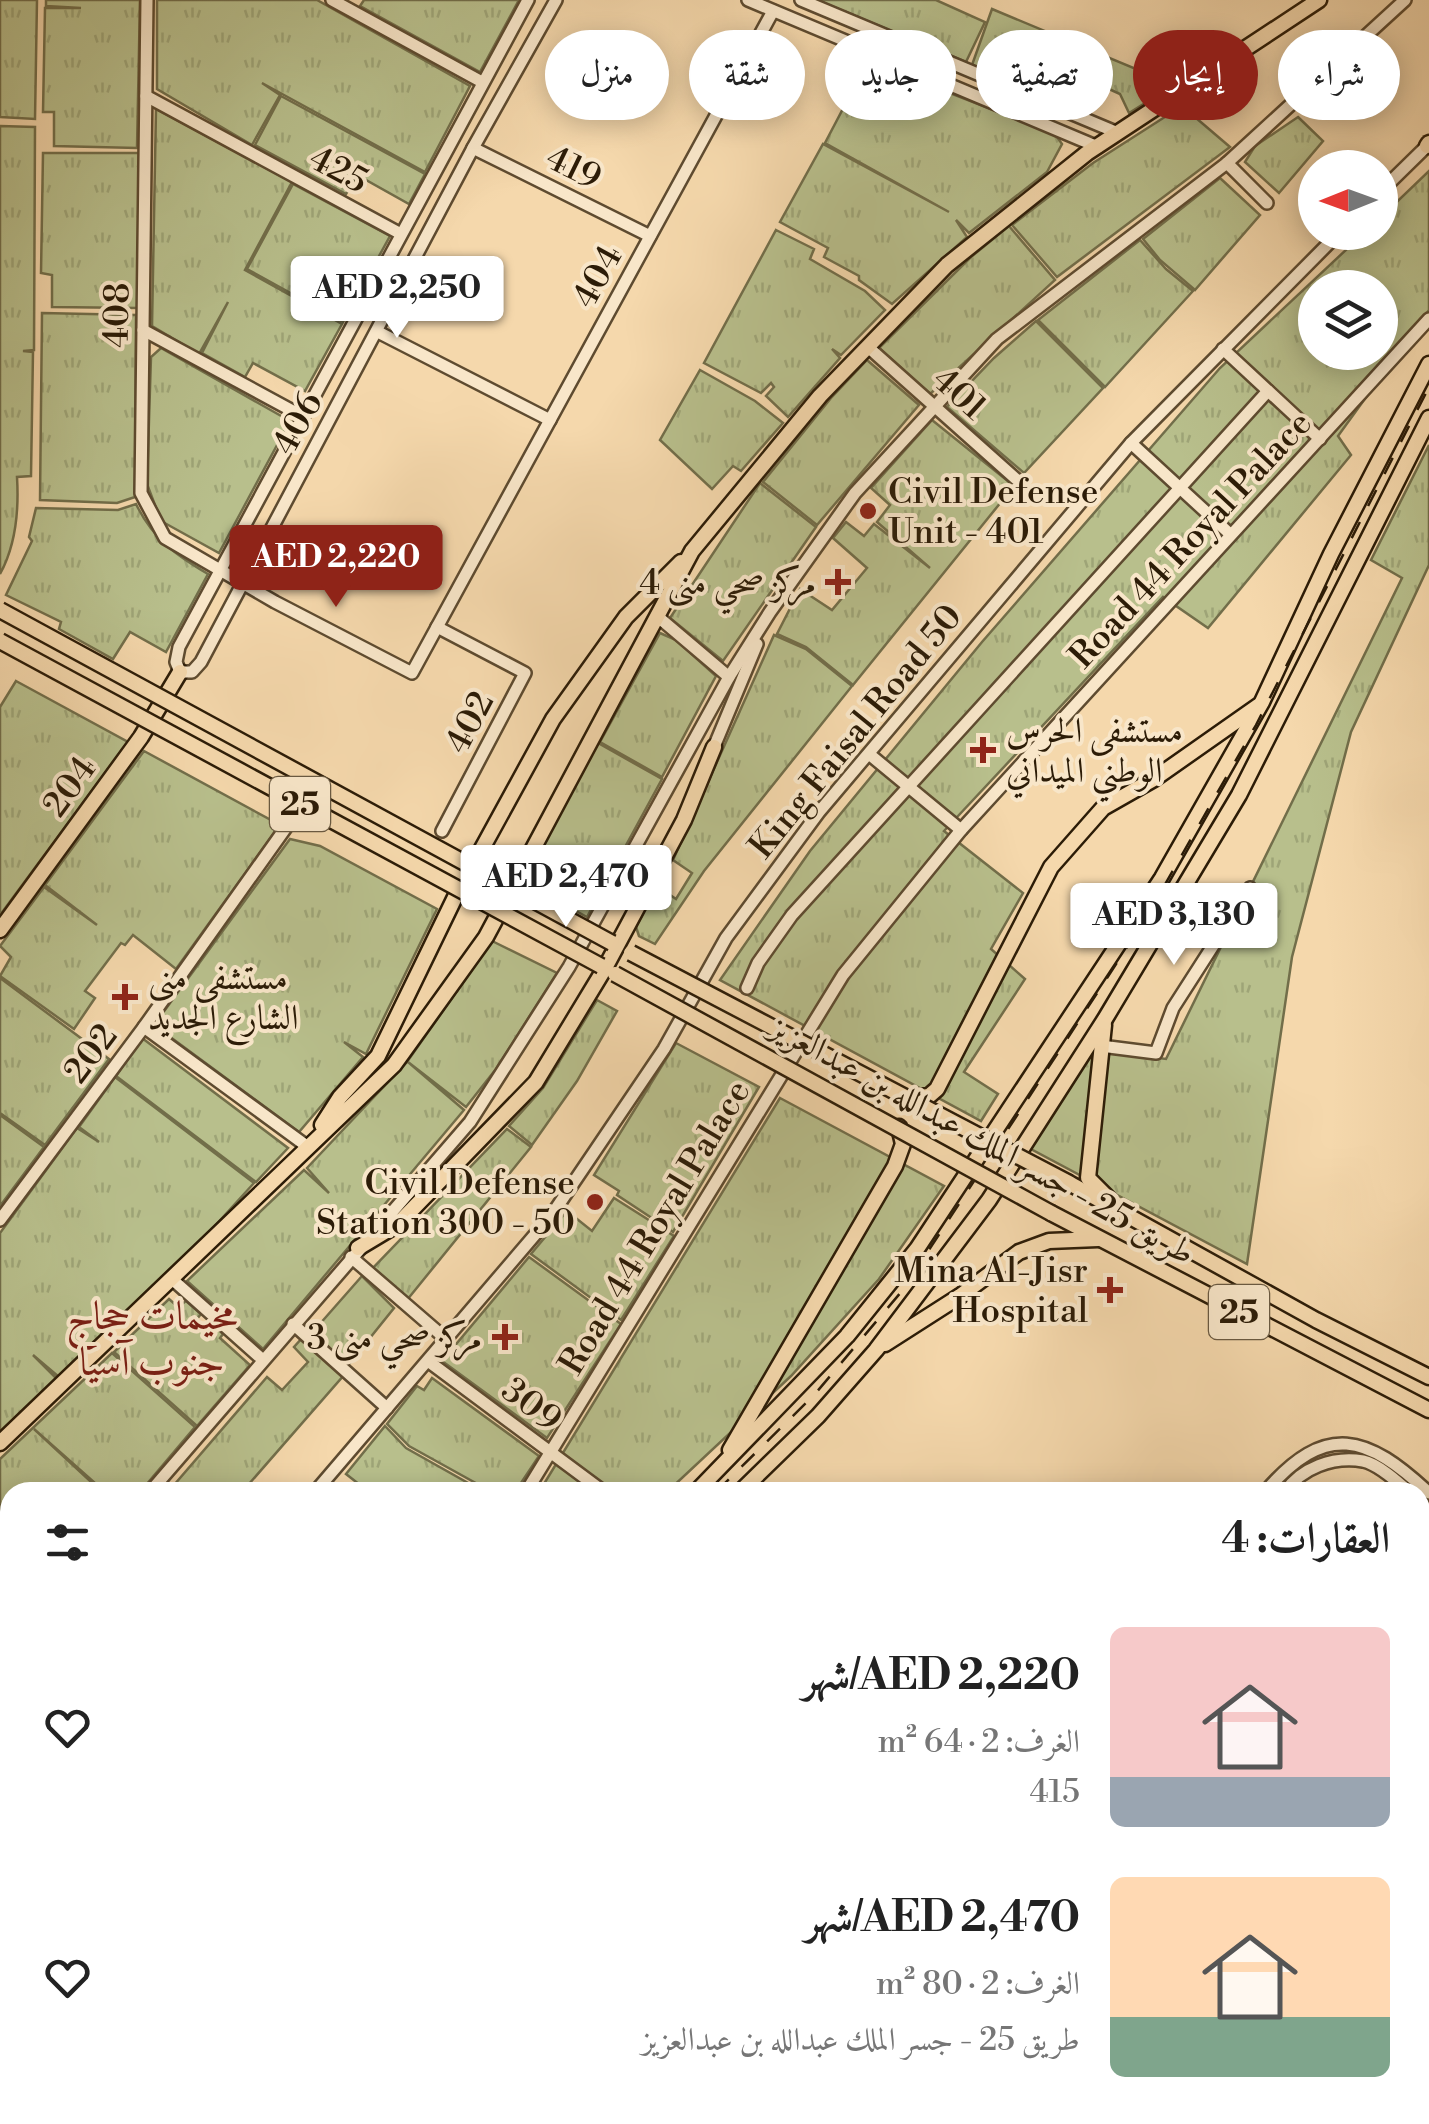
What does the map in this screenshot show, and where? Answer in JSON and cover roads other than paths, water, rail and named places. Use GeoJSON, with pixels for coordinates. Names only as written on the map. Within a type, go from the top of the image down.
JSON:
{"type":"FeatureCollection","features":[{"type":"Feature","properties":{"kind":"main road"},"geometry":{"type":"LineString","coordinates":[[472,866],[553,719],[626,617],[692,551],[820,396],[947,266],[1098,147],[1319,0]]}},
{"type":"Feature","properties":{"kind":"main road"},"geometry":{"type":"LineString","coordinates":[[706,1482],[847,1336],[917,1250],[1162,878],[1262,702],[1331,554],[1429,364]]}},
{"type":"Feature","properties":{"kind":"main road"},"geometry":{"type":"LineString","coordinates":[[750,1482],[818,1416],[876,1350],[989,1200],[1106,1018],[1239,795],[1429,418]]}},
{"type":"Feature","properties":{"kind":"main road"},"geometry":{"type":"LineString","coordinates":[[0,1444],[394,1064],[486,938],[692,551]]}},
{"type":"Feature","properties":{"kind":"main road","name":"طريق 25 - جسر الملك عبدالله بن عبدالعزيز"},"geometry":{"type":"LineString","coordinates":[[0,610],[620,948],[1116,1207],[1316,1320],[1429,1377]]}},
{"type":"Feature","properties":{"kind":"main road","name":"طريق 25 - جسر الملك عبدالله بن عبدالعزيز"},"geometry":{"type":"LineString","coordinates":[[0,641],[1051,1212],[1429,1410]]}},
{"type":"Feature","properties":{"kind":"main road","name":"204"},"geometry":{"type":"LineString","coordinates":[[0,930],[141,738],[180,672]]}},
{"type":"Feature","properties":{"kind":"main road"},"geometry":{"type":"LineString","coordinates":[[910,1098],[930,1096],[937,1090],[1051,867],[1103,808],[1154,779],[1262,702]]}},
{"type":"Feature","properties":{"kind":"main road"},"geometry":{"type":"LineString","coordinates":[[354,1253],[398,1224],[536,1082],[620,948],[684,820],[714,747]]}},
{"type":"Feature","properties":{"kind":"main road"},"geometry":{"type":"LineString","coordinates":[[308,1147],[340,1097],[378,1056],[458,889]]}},
{"type":"Feature","properties":{"kind":"main road"},"geometry":{"type":"LineString","coordinates":[[1106,1018],[1088,1178],[1116,1207]]}},
{"type":"Feature","properties":{"kind":"main road"},"geometry":{"type":"LineString","coordinates":[[719,1470],[895,1166],[903,1144],[899,1127]]}},
{"type":"Feature","properties":{"kind":"main road"},"geometry":{"type":"LineString","coordinates":[[876,1350],[1019,1252],[1049,1241],[1100,1238]]}},
{"type":"Feature","properties":{"kind":"street","name":"408"},"geometry":{"type":"LineString","coordinates":[[148,0],[141,493],[165,538],[412,673]]}},
{"type":"Feature","properties":{"kind":"street"},"geometry":{"type":"LineString","coordinates":[[332,0],[482,82]]}},
{"type":"Feature","properties":{"kind":"street","name":"406"},"geometry":{"type":"LineString","coordinates":[[528,0],[178,647],[176,662],[180,672],[192,672],[201,662],[240,582],[556,0]]}},
{"type":"Feature","properties":{"kind":"street"},"geometry":{"type":"LineString","coordinates":[[748,0],[1098,147]]}},
{"type":"Feature","properties":{"kind":"street"},"geometry":{"type":"LineString","coordinates":[[800,0],[1118,133]]}},
{"type":"Feature","properties":{"kind":"street"},"geometry":{"type":"LineString","coordinates":[[159,1482],[470,1122],[569,967],[729,677],[855,492],[997,339],[1227,163],[1401,3]]}},
{"type":"Feature","properties":{"kind":"street","name":"404"},"geometry":{"type":"LineString","coordinates":[[412,673],[773,10]]}},
{"type":"Feature","properties":{"kind":"street","name":"425"},"geometry":{"type":"LineString","coordinates":[[146,96],[400,234]]}},
{"type":"Feature","properties":{"kind":"street"},"geometry":{"type":"LineString","coordinates":[[1398,174],[1428,145]]}},
{"type":"Feature","properties":{"kind":"street","name":"419"},"geometry":{"type":"LineString","coordinates":[[473,148],[650,236]]}},
{"type":"Feature","properties":{"kind":"street"},"geometry":{"type":"LineString","coordinates":[[1227,163],[1268,202]]}},
{"type":"Feature","properties":{"kind":"street","name":"King Faisal Road 50"},"geometry":{"type":"LineString","coordinates":[[324,1482],[551,1216],[664,1049],[726,938],[819,812],[1131,443],[1322,250]]}},
{"type":"Feature","properties":{"kind":"street","name":"Road 44 Royal Palace"},"geometry":{"type":"LineString","coordinates":[[532,1482],[843,975],[961,830],[1429,320]]}},
{"type":"Feature","properties":{"kind":"street"},"geometry":{"type":"LineString","coordinates":[[143,330],[302,416]]}},
{"type":"Feature","properties":{"kind":"street"},"geometry":{"type":"LineString","coordinates":[[378,332],[550,420]]}},
{"type":"Feature","properties":{"kind":"street","name":"401"},"geometry":{"type":"LineString","coordinates":[[868,347],[1016,479]]}},
{"type":"Feature","properties":{"kind":"street"},"geometry":{"type":"LineString","coordinates":[[1223,349],[1320,439]]}},
{"type":"Feature","properties":{"kind":"street"},"geometry":{"type":"LineString","coordinates":[[747,988],[758,963],[792,915],[1268,391]]}},
{"type":"Feature","properties":{"kind":"street"},"geometry":{"type":"LineString","coordinates":[[1131,443],[1230,534]]}},
{"type":"Feature","properties":{"kind":"street"},"geometry":{"type":"LineString","coordinates":[[714,747],[770,612]]}},
{"type":"Feature","properties":{"kind":"street"},"geometry":{"type":"LineString","coordinates":[[657,616],[729,677]]}},
{"type":"Feature","properties":{"kind":"street","name":"402"},"geometry":{"type":"LineString","coordinates":[[437,627],[526,673],[442,831]]}},
{"type":"Feature","properties":{"kind":"street"},"geometry":{"type":"LineString","coordinates":[[869,754],[961,830]]}},
{"type":"Feature","properties":{"kind":"street","name":"202"},"geometry":{"type":"LineString","coordinates":[[0,1220],[292,819]]}},
{"type":"Feature","properties":{"kind":"street"},"geometry":{"type":"LineString","coordinates":[[1101,1046],[1156,1053],[1173,1008],[1250,888]]}},
{"type":"Feature","properties":{"kind":"street"},"geometry":{"type":"LineString","coordinates":[[144,1026],[308,1147]]}},
{"type":"Feature","properties":{"kind":"street"},"geometry":{"type":"LineString","coordinates":[[354,1253],[446,1339]]}},
{"type":"Feature","properties":{"kind":"street"},"geometry":{"type":"LineString","coordinates":[[173,1280],[263,1360]]}},
{"type":"Feature","properties":{"kind":"street"},"geometry":{"type":"LineString","coordinates":[[293,1324],[388,1408]]}},
{"type":"Feature","properties":{"kind":"street","name":"309"},"geometry":{"type":"LineString","coordinates":[[428,1360],[590,1482]]}},
{"type":"Feature","properties":{"kind":"street"},"geometry":{"type":"LineString","coordinates":[[1275,1482],[1295,1461],[1318,1449],[1346,1444],[1376,1450],[1417,1482]]}},
{"type":"Feature","properties":{"kind":"street"},"geometry":{"type":"LineString","coordinates":[[1292,1482],[1331,1462],[1366,1461],[1395,1482]]}},
{"type":"Feature","properties":{"kind":"railway"},"geometry":{"type":"LineString","coordinates":[[726,1482],[815,1394],[902,1291],[1143,923],[1256,725],[1429,387]]}},
{"type":"Feature","properties":{"kind":"place","name":"Civil Defense Unit - 401"},"geometry":{"type":"Point","coordinates":[868,511]}},
{"type":"Feature","properties":{"kind":"place","name":"مركز صحي منى 4"},"geometry":{"type":"Point","coordinates":[838,582]}},
{"type":"Feature","properties":{"kind":"place","name":"مستشفى الحرس الوطني الميداني"},"geometry":{"type":"Point","coordinates":[983,750]}},
{"type":"Feature","properties":{"kind":"place","name":"مستشفى منى الشارع الجديد"},"geometry":{"type":"Point","coordinates":[125,997]}},
{"type":"Feature","properties":{"kind":"place","name":"Civil Defense Station 300 - 50"},"geometry":{"type":"Point","coordinates":[595,1202]}},
{"type":"Feature","properties":{"kind":"place","name":"Mina Al-Jisr Hospital"},"geometry":{"type":"Point","coordinates":[1110,1290]}},
{"type":"Feature","properties":{"kind":"place","name":"مركز صحي منى 3"},"geometry":{"type":"Point","coordinates":[505,1337]}},
{"type":"Feature","properties":{"kind":"district","name":"مخيمات حجاج جنوب آسيا"},"geometry":{"type":"Point","coordinates":[152,1338]}}]}
